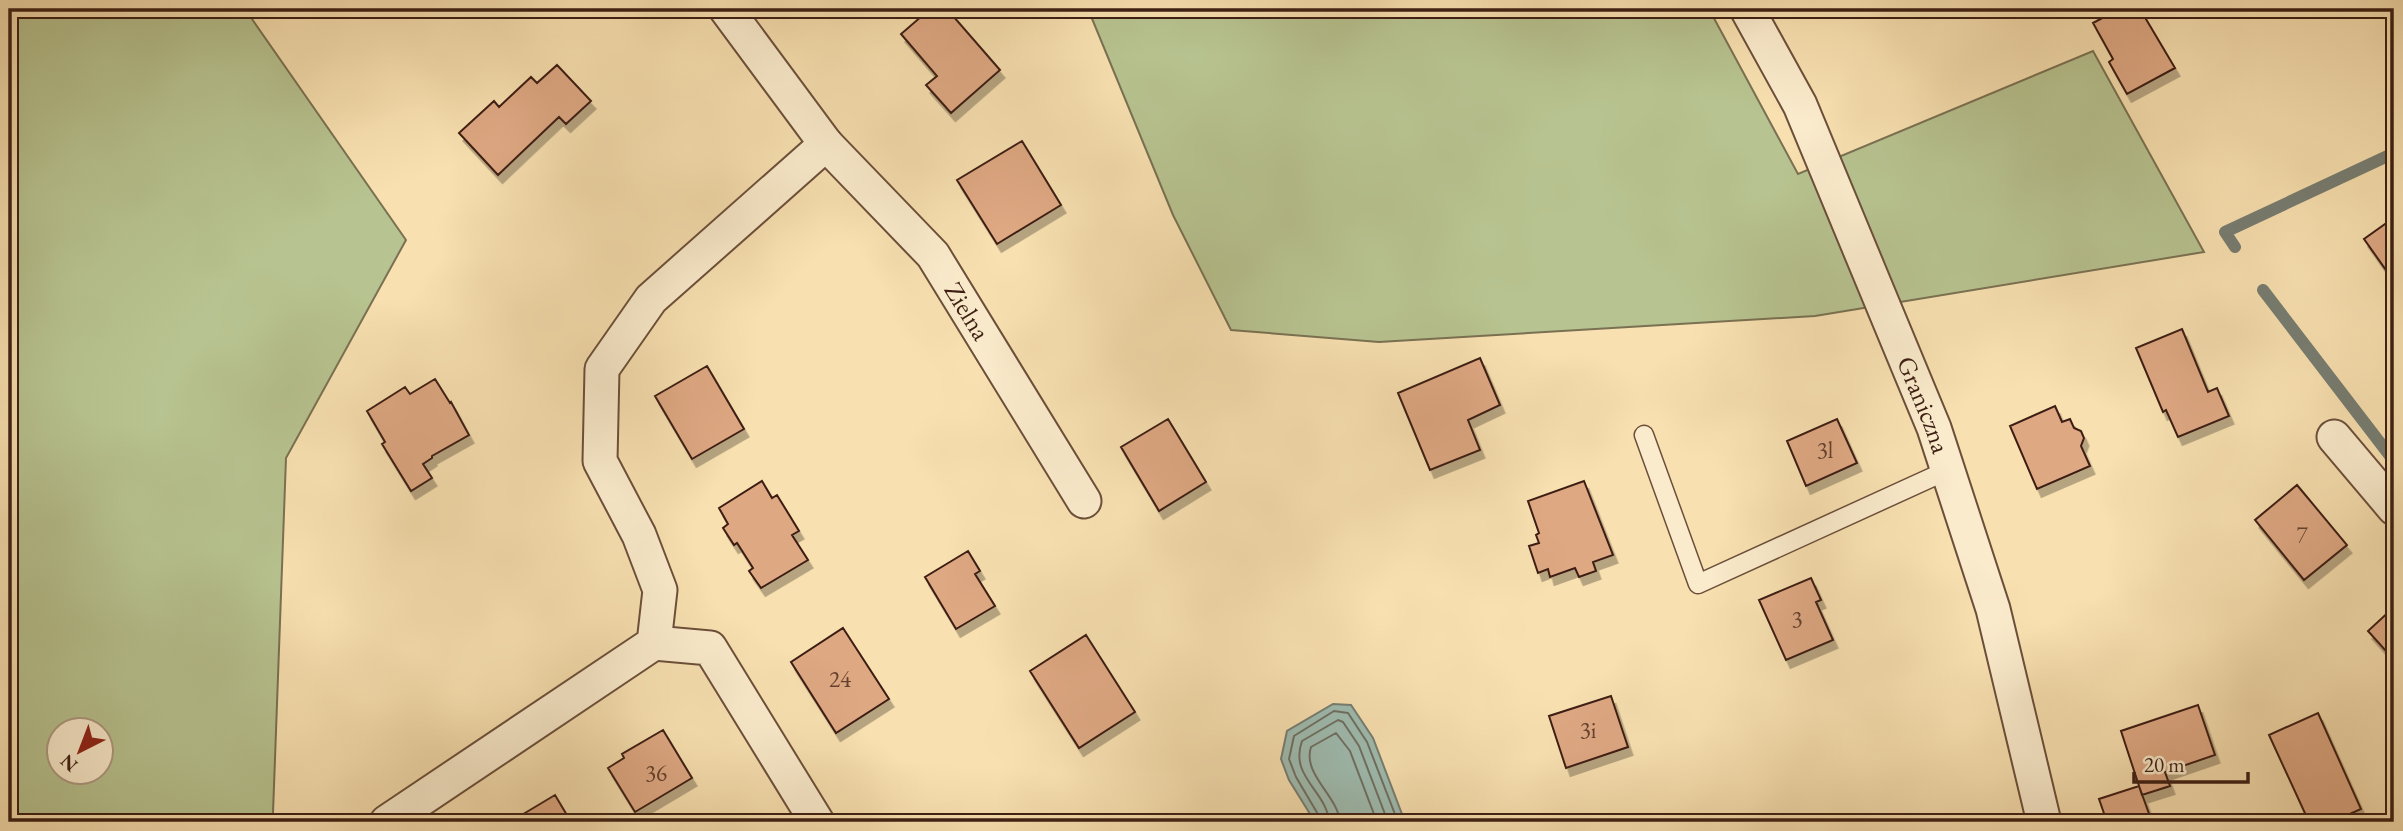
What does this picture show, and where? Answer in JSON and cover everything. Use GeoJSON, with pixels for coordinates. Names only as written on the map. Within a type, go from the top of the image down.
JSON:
{"type":"FeatureCollection","features":[{"type":"Feature","properties":{"kind":"street","name":"Zielna"},"geometry":{"type":"LineString","coordinates":[[726,9],[826,144],[933,255],[1084,501]]}},
{"type":"Feature","properties":{"kind":"street","name":"Graniczna"},"geometry":{"type":"LineString","coordinates":[[1747,9],[1800,105],[1934,428],[1993,609],[2044,822]]}},
{"type":"Feature","properties":{"kind":"street"},"geometry":{"type":"LineString","coordinates":[[654,643],[660,590],[639,535],[600,461],[602,369],[651,299],[826,144]]}},
{"type":"Feature","properties":{"kind":"street"},"geometry":{"type":"LineString","coordinates":[[2334,438],[2394,508]]}},
{"type":"Feature","properties":{"kind":"street"},"geometry":{"type":"LineString","coordinates":[[387,822],[654,643],[710,649],[817,822]]}},
{"type":"Feature","properties":{"kind":"lane"},"geometry":{"type":"LineString","coordinates":[[1644,435],[1698,584],[1948,470]]}},
{"type":"Feature","properties":{"kind":"green space"},"geometry":{"type":"Polygon","coordinates":[[[9,9],[245,9],[406,240],[286,458],[273,813],[262,822],[9,822],[9,9]]]}},
{"type":"Feature","properties":{"kind":"green space"},"geometry":{"type":"Polygon","coordinates":[[[1088,9],[1709,9],[1798,174],[2093,51],[2204,252],[1815,316],[1379,342],[1231,330],[1173,215],[1088,9]]]}},
{"type":"Feature","properties":{"kind":"water"},"geometry":{"type":"Polygon","coordinates":[[[1333,704],[1351,705],[1373,738],[1405,822],[1315,822],[1289,780],[1281,759],[1287,731],[1333,704]]]}},
{"type":"Feature","properties":{"kind":"building"},"geometry":{"type":"Polygon","coordinates":[[[930,9],[947,9],[1000,70],[951,113],[926,85],[937,76],[901,34],[930,9]]]}},
{"type":"Feature","properties":{"kind":"building"},"geometry":{"type":"Polygon","coordinates":[[[2119,9],[2140,9],[2175,68],[2127,94],[2109,62],[2113,59],[2093,23],[2119,9]]]}},
{"type":"Feature","properties":{"kind":"building"},"geometry":{"type":"Polygon","coordinates":[[[557,65],[591,101],[566,124],[559,117],[498,175],[459,133],[494,101],[499,107],[531,77],[537,83],[557,65]]]}},
{"type":"Feature","properties":{"kind":"building"},"geometry":{"type":"Polygon","coordinates":[[[1022,141],[1061,205],[997,244],[957,180],[1022,141]]]}},
{"type":"Feature","properties":{"kind":"building"},"geometry":{"type":"Polygon","coordinates":[[[2394,213],[2393,280],[2364,239],[2392,219],[2390,216],[2394,213]]]}},
{"type":"Feature","properties":{"kind":"building"},"geometry":{"type":"Polygon","coordinates":[[[2182,329],[2208,392],[2217,388],[2229,416],[2178,437],[2166,410],[2163,412],[2136,348],[2182,329]]]}},
{"type":"Feature","properties":{"kind":"building"},"geometry":{"type":"Polygon","coordinates":[[[1480,358],[1500,405],[1468,420],[1480,450],[1430,470],[1398,393],[1480,358]]]}},
{"type":"Feature","properties":{"kind":"building"},"geometry":{"type":"Polygon","coordinates":[[[707,366],[744,429],[692,459],[655,396],[707,366]]]}},
{"type":"Feature","properties":{"kind":"building"},"geometry":{"type":"Polygon","coordinates":[[[435,379],[469,435],[423,464],[432,478],[411,491],[382,444],[385,442],[367,411],[405,387],[410,394],[435,379]]]}},
{"type":"Feature","properties":{"kind":"building"},"geometry":{"type":"Polygon","coordinates":[[[2055,406],[2062,422],[2070,419],[2074,428],[2081,431],[2084,438],[2081,446],[2090,466],[2037,489],[2010,426],[2055,406]]]}},
{"type":"Feature","properties":{"kind":"building"},"geometry":{"type":"Polygon","coordinates":[[[1168,419],[1206,482],[1159,511],[1121,447],[1168,419]]]}},
{"type":"Feature","properties":{"kind":"building"},"geometry":{"type":"Polygon","coordinates":[[[1837,419],[1857,463],[1806,486],[1787,441],[1837,419]]]}},
{"type":"Feature","properties":{"kind":"building"},"geometry":{"type":"Polygon","coordinates":[[[762,481],[772,498],[777,495],[799,531],[792,535],[808,560],[761,588],[749,571],[753,568],[737,543],[734,545],[723,528],[728,524],[719,508],[762,481]]]}},
{"type":"Feature","properties":{"kind":"building"},"geometry":{"type":"Polygon","coordinates":[[[1584,481],[1613,555],[1593,562],[1596,571],[1579,577],[1575,568],[1550,577],[1548,569],[1538,573],[1529,546],[1539,543],[1536,535],[1539,533],[1528,501],[1584,481]]]}},
{"type":"Feature","properties":{"kind":"building"},"geometry":{"type":"Polygon","coordinates":[[[2297,485],[2347,545],[2304,580],[2255,520],[2297,485]]]}},
{"type":"Feature","properties":{"kind":"building"},"geometry":{"type":"Polygon","coordinates":[[[968,551],[980,571],[975,574],[995,606],[956,629],[925,577],[968,551]]]}},
{"type":"Feature","properties":{"kind":"building"},"geometry":{"type":"Polygon","coordinates":[[[1811,578],[1821,600],[1816,602],[1833,640],[1786,660],[1759,600],[1811,578]]]}},
{"type":"Feature","properties":{"kind":"building"},"geometry":{"type":"Polygon","coordinates":[[[2394,607],[2394,660],[2368,631],[2394,607]]]}},
{"type":"Feature","properties":{"kind":"building"},"geometry":{"type":"Polygon","coordinates":[[[843,628],[889,699],[836,733],[791,662],[843,628]]]}},
{"type":"Feature","properties":{"kind":"building"},"geometry":{"type":"Polygon","coordinates":[[[1086,635],[1135,712],[1079,748],[1030,671],[1086,635]]]}},
{"type":"Feature","properties":{"kind":"building"},"geometry":{"type":"Polygon","coordinates":[[[1611,696],[1628,747],[1566,768],[1549,716],[1611,696]]]}},
{"type":"Feature","properties":{"kind":"building"},"geometry":{"type":"Polygon","coordinates":[[[2198,705],[2215,755],[2165,772],[2170,786],[2142,795],[2121,731],[2198,705]]]}},
{"type":"Feature","properties":{"kind":"building"},"geometry":{"type":"Polygon","coordinates":[[[2318,713],[2361,809],[2332,822],[2309,822],[2269,735],[2318,713]]]}},
{"type":"Feature","properties":{"kind":"building"},"geometry":{"type":"Polygon","coordinates":[[[663,730],[692,778],[635,812],[608,768],[624,758],[622,754],[663,730]]]}},
{"type":"Feature","properties":{"kind":"building"},"geometry":{"type":"Polygon","coordinates":[[[2139,786],[2152,822],[2107,822],[2099,799],[2139,786]]]}},
{"type":"Feature","properties":{"kind":"building"},"geometry":{"type":"Polygon","coordinates":[[[555,795],[571,822],[510,822],[555,795]]]}},
{"type":"Feature","properties":{"kind":"waterway"},"geometry":{"type":"LineString","coordinates":[[2235,247],[2225,232],[2394,153]]}},
{"type":"Feature","properties":{"kind":"waterway"},"geometry":{"type":"LineString","coordinates":[[2263,290],[2394,461]]}}]}
